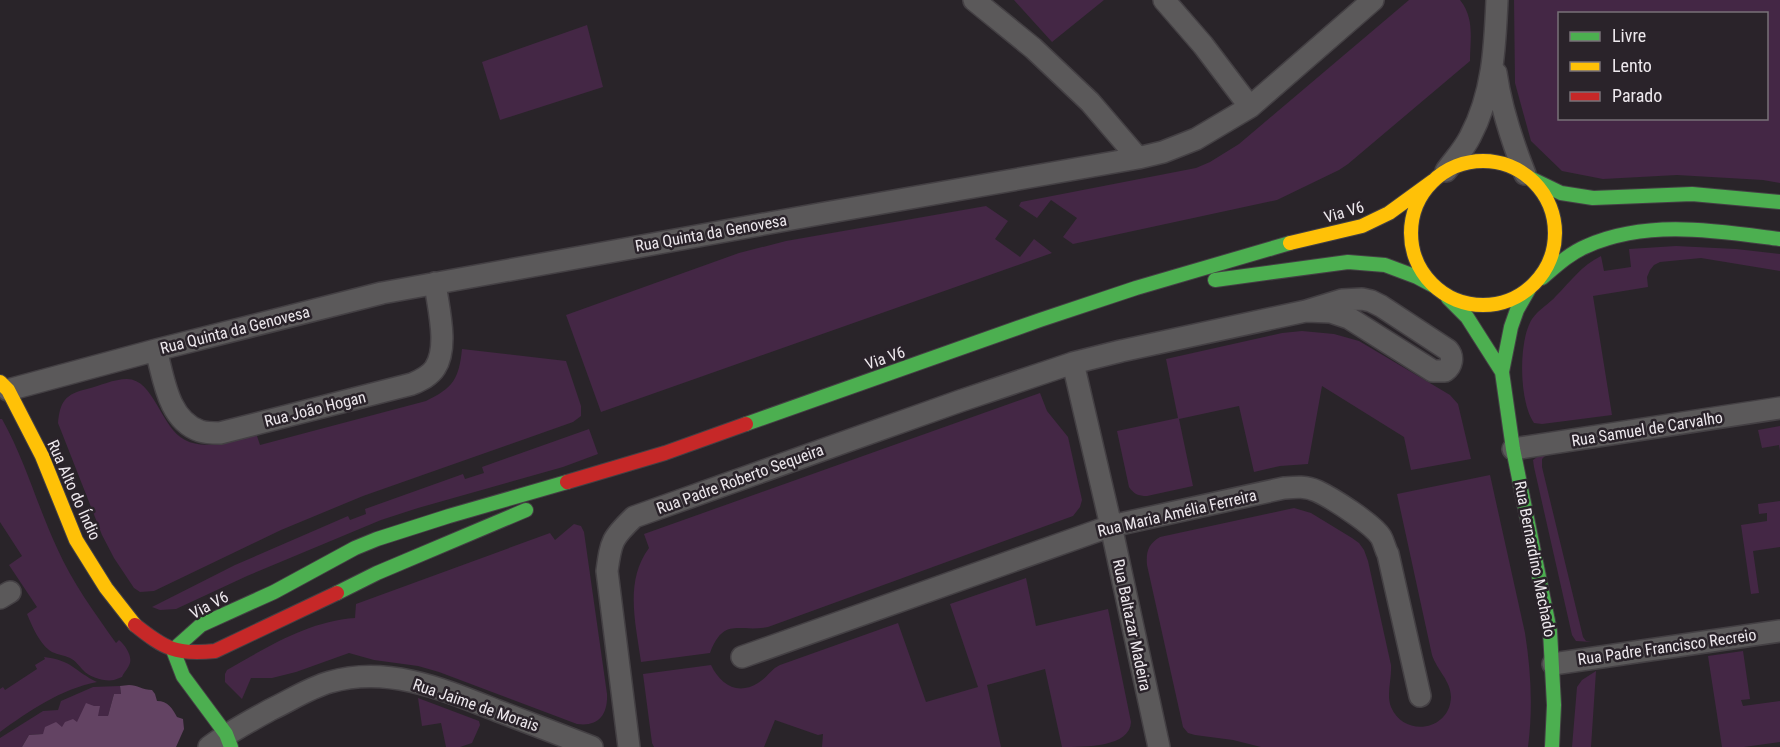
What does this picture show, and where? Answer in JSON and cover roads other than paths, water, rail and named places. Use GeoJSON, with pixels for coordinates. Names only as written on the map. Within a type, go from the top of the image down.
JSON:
{"type":"FeatureCollection","features":[{"type":"Feature","properties":{"kind":"main road"},"geometry":{"type":"LineString","coordinates":[[1780,202],[1681,194],[1606,198],[1566,195],[1510,166],[1484,161],[1466,163],[1439,176],[1422,195],[1417,205],[1411,228],[1411,241],[1420,269],[1439,290],[1466,304],[1487,306],[1509,301],[1533,286],[1558,264],[1586,246],[1605,238],[1665,230],[1707,231],[1780,239]]}},
{"type":"Feature","properties":{"kind":"main road","name":"Via V6"},"geometry":{"type":"LineString","coordinates":[[173,650],[193,653],[224,648],[359,581],[665,453],[1136,288],[1285,244],[1362,226],[1389,213],[1439,176]]}},
{"type":"Feature","properties":{"kind":"main road"},"geometry":{"type":"LineString","coordinates":[[1528,176],[1543,192],[1555,224],[1553,251],[1546,268],[1533,286]]}},
{"type":"Feature","properties":{"kind":"main road","name":"Via V6"},"geometry":{"type":"LineString","coordinates":[[1116,295],[1348,262],[1385,265],[1418,277],[1439,290]]}},
{"type":"Feature","properties":{"kind":"main road","name":"Rua Bernardino Machado"},"geometry":{"type":"LineString","coordinates":[[1533,286],[1517,310],[1511,327],[1502,372],[1513,449],[1550,631],[1554,705],[1552,747]]}},
{"type":"Feature","properties":{"kind":"main road","name":"Rua Bernardino Machado"},"geometry":{"type":"LineString","coordinates":[[1439,290],[1467,316],[1502,372]]}},
{"type":"Feature","properties":{"kind":"main road","name":"Rua Alto do Índio"},"geometry":{"type":"LineString","coordinates":[[4,386],[42,456],[76,540],[106,588],[135,625],[157,642],[173,650]]}},
{"type":"Feature","properties":{"kind":"main road","name":"Via V6"},"geometry":{"type":"LineString","coordinates":[[173,650],[201,625],[274,592],[366,543],[411,527],[665,453]]}},
{"type":"Feature","properties":{"kind":"main road"},"geometry":{"type":"LineString","coordinates":[[173,650],[183,676],[222,743]]}},
{"type":"Feature","properties":{"kind":"street"},"geometry":{"type":"LineString","coordinates":[[974,0],[1033,48],[1090,102],[1138,158]]}},
{"type":"Feature","properties":{"kind":"street"},"geometry":{"type":"LineString","coordinates":[[1164,0],[1203,45],[1250,107]]}},
{"type":"Feature","properties":{"kind":"street","name":"Rua Quinta da Genovesa"},"geometry":{"type":"LineString","coordinates":[[4,386],[382,293],[1163,152],[1196,140],[1250,107],[1373,0]]}},
{"type":"Feature","properties":{"kind":"street"},"geometry":{"type":"LineString","coordinates":[[1497,0],[1494,61],[1499,96],[1511,140],[1528,176]]}},
{"type":"Feature","properties":{"kind":"street"},"geometry":{"type":"LineString","coordinates":[[1439,176],[1469,139],[1479,119],[1494,61]]}},
{"type":"Feature","properties":{"kind":"street","name":"Rua João Hogan"},"geometry":{"type":"LineString","coordinates":[[156,350],[170,400],[178,415],[189,426],[202,432],[220,433],[412,384],[424,378],[434,370],[441,358],[442,342],[435,283]]}},
{"type":"Feature","properties":{"kind":"street","name":"Rua Padre Roberto Sequeira"},"geometry":{"type":"LineString","coordinates":[[629,747],[607,570],[610,546],[619,531],[634,517],[1073,363],[1351,299],[1376,303]]}},
{"type":"Feature","properties":{"kind":"street"},"geometry":{"type":"LineString","coordinates":[[1306,310],[1349,318],[1433,371],[1445,371],[1451,364],[1452,355],[1448,350],[1376,303],[1367,304],[1359,313],[1362,325],[1367,329]]}},
{"type":"Feature","properties":{"kind":"street","name":"Rua Baltazar Madeira"},"geometry":{"type":"LineString","coordinates":[[1073,363],[1159,747]]}},
{"type":"Feature","properties":{"kind":"street","name":"Rua Samuel de Carvalho"},"geometry":{"type":"LineString","coordinates":[[1513,449],[1780,408]]}},
{"type":"Feature","properties":{"kind":"street","name":"Rua Maria Amélia Ferreira"},"geometry":{"type":"LineString","coordinates":[[742,657],[1111,526],[1284,488],[1301,487],[1316,491],[1368,524],[1380,536],[1388,554],[1420,696]]}},
{"type":"Feature","properties":{"kind":"street","name":"Rua Padre Francisco Recreio"},"geometry":{"type":"LineString","coordinates":[[1553,664],[1780,631]]}},
{"type":"Feature","properties":{"kind":"street","name":"Rua Jaime de Morais"},"geometry":{"type":"LineString","coordinates":[[222,743],[307,691],[331,682],[358,677],[386,677],[414,681],[444,690],[592,747]]}}]}
